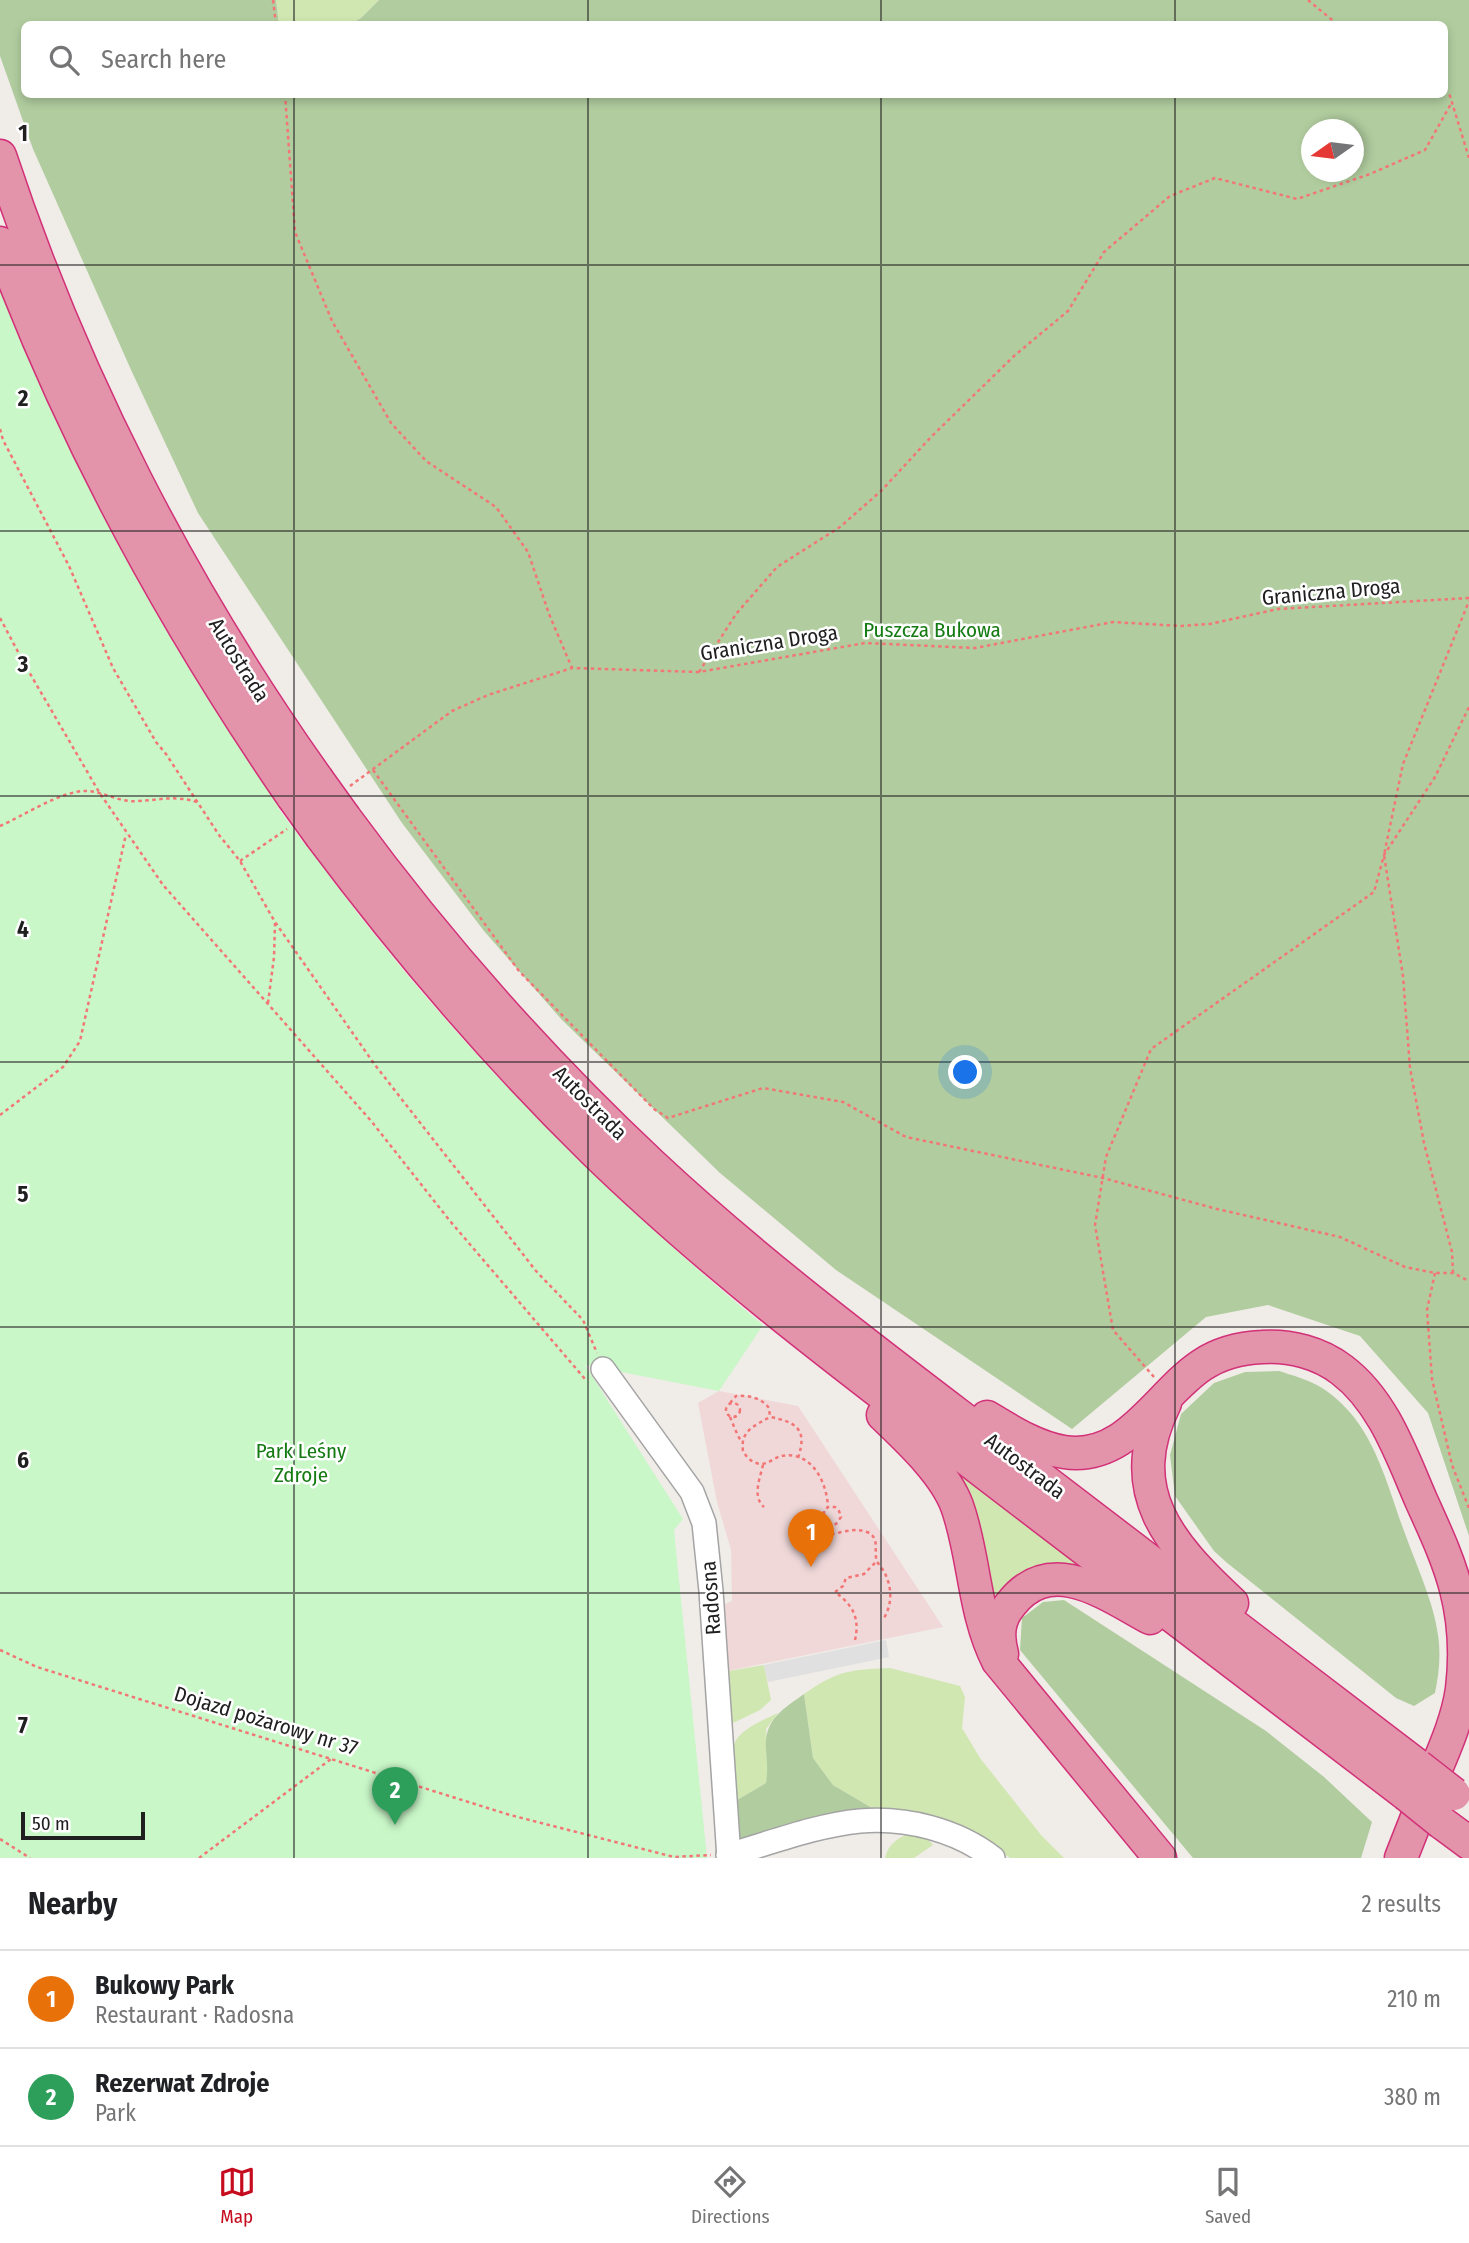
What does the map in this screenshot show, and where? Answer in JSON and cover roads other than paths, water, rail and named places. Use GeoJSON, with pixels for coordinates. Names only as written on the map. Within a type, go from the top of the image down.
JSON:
{"type":"FeatureCollection","features":[{"type":"Feature","properties":{"kind":"highway","name":"Autostrada"},"geometry":{"type":"LineString","coordinates":[[0,156],[57,308],[101,408],[140,487],[211,616],[273,716],[305,788]]}},
{"type":"Feature","properties":{"kind":"highway","name":"Autostrada"},"geometry":{"type":"LineString","coordinates":[[0,243],[64,398],[135,541],[208,669],[305,788],[425,969],[553,1110],[682,1232],[772,1307],[1236,1665],[1455,1808],[1469,1843]]}},
{"type":"Feature","properties":{"kind":"highway","name":"Autostrada"},"geometry":{"type":"LineString","coordinates":[[333,827],[394,884],[456,960],[522,1033],[610,1125],[667,1179],[742,1244],[891,1363],[1358,1721],[1412,1780]]}},
{"type":"Feature","properties":{"kind":"highway"},"geometry":{"type":"LineString","coordinates":[[772,1307],[897,1429],[945,1483],[957,1505],[986,1633],[998,1661],[1159,1857]]}},
{"type":"Feature","properties":{"kind":"highway"},"geometry":{"type":"LineString","coordinates":[[891,1363],[1021,1436],[1064,1452],[1091,1451],[1111,1444],[1138,1426],[1191,1373],[1209,1360],[1228,1352],[1263,1346],[1286,1347],[1322,1358],[1342,1370],[1360,1386],[1381,1414],[1390,1432],[1451,1570],[1459,1603],[1464,1652],[1463,1712],[1446,1744],[1401,1858]]}},
{"type":"Feature","properties":{"kind":"highway"},"geometry":{"type":"LineString","coordinates":[[1169,1395],[1151,1438],[1148,1472],[1154,1504],[1170,1537],[1189,1561],[1358,1721]]}},
{"type":"Feature","properties":{"kind":"highway"},"geometry":{"type":"LineString","coordinates":[[1013,1681],[999,1642],[1002,1617],[1023,1590],[1037,1581],[1055,1578],[1095,1589],[1236,1665]]}},
{"type":"Feature","properties":{"kind":"street","name":"Radosna"},"geometry":{"type":"LineString","coordinates":[[596,1376],[692,1492],[704,1523],[710,1575],[728,1856]]}},
{"type":"Feature","properties":{"kind":"street"},"geometry":{"type":"LineString","coordinates":[[728,1856],[831,1827],[860,1821],[883,1821],[912,1823],[934,1829],[974,1845],[993,1858]]}},
{"type":"Feature","properties":{"kind":"place","name":"Bukowy Park"},"geometry":{"type":"Point","coordinates":[811,1567]}},
{"type":"Feature","properties":{"kind":"place","name":"Rezerwat Zdroje"},"geometry":{"type":"Point","coordinates":[395,1825]}},
{"type":"Feature","properties":{"kind":"park label","name":"Puszcza Bukowa"},"geometry":{"type":"Point","coordinates":[932,630]}},
{"type":"Feature","properties":{"kind":"park label","name":"Park Leśny Zdroje"},"geometry":{"type":"Point","coordinates":[301,1463]}}]}
